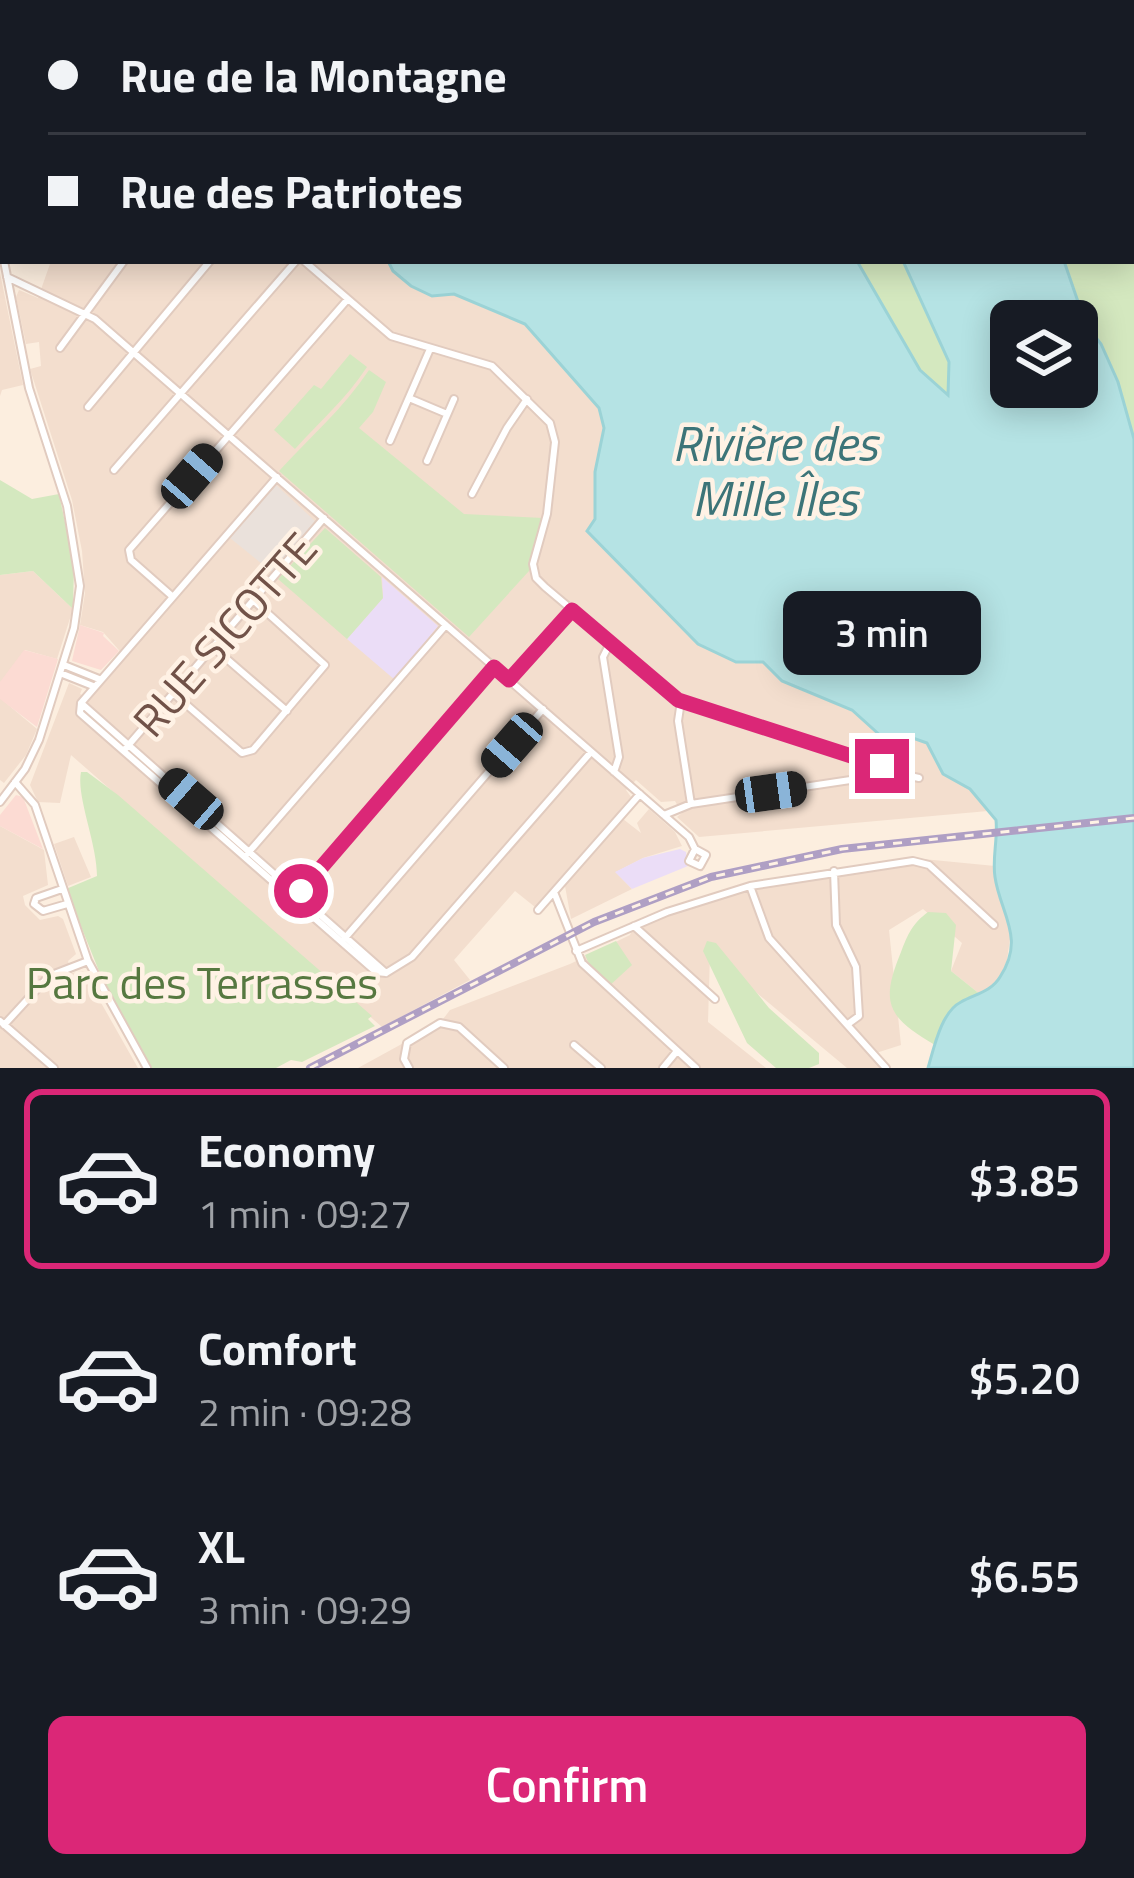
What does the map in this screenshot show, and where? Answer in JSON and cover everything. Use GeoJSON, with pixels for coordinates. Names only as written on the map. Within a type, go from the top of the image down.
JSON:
{"type":"FeatureCollection","features":[{"type":"Feature","properties":{"kind":"street"},"geometry":{"type":"LineString","coordinates":[[0,802],[36,748],[79,606],[79,565],[66,501],[31,397],[5,264]]}},
{"type":"Feature","properties":{"kind":"street"},"geometry":{"type":"LineString","coordinates":[[60,348],[122,264]]}},
{"type":"Feature","properties":{"kind":"street"},"geometry":{"type":"LineString","coordinates":[[88,407],[207,264]]}},
{"type":"Feature","properties":{"kind":"street"},"geometry":{"type":"LineString","coordinates":[[114,470],[297,264]]}},
{"type":"Feature","properties":{"kind":"street"},"geometry":{"type":"LineString","coordinates":[[304,264],[391,336],[491,365],[550,423],[555,437],[545,528],[533,570],[538,580],[610,643],[681,701],[868,761],[891,774]]}},
{"type":"Feature","properties":{"kind":"street"},"geometry":{"type":"LineString","coordinates":[[7,277],[86,312],[689,837],[695,849]]}},
{"type":"Feature","properties":{"kind":"street"},"geometry":{"type":"LineString","coordinates":[[172,597],[129,558],[128,550],[347,300]]}},
{"type":"Feature","properties":{"kind":"street"},"geometry":{"type":"LineString","coordinates":[[390,441],[430,349]]}},
{"type":"Feature","properties":{"kind":"street"},"geometry":{"type":"LineString","coordinates":[[409,398],[448,414]]}},
{"type":"Feature","properties":{"kind":"street"},"geometry":{"type":"LineString","coordinates":[[427,461],[454,399]]}},
{"type":"Feature","properties":{"kind":"street"},"geometry":{"type":"LineString","coordinates":[[472,494],[527,399]]}},
{"type":"Feature","properties":{"kind":"street"},"geometry":{"type":"LineString","coordinates":[[277,477],[96,682],[79,712],[193,806],[376,972],[386,973],[412,957],[591,752]]}},
{"type":"Feature","properties":{"kind":"street","name":"RUE SICOTTE"},"geometry":{"type":"LineString","coordinates":[[126,748],[324,518]]}},
{"type":"Feature","properties":{"kind":"street"},"geometry":{"type":"LineString","coordinates":[[173,693],[244,754],[254,750],[324,663],[254,600]]}},
{"type":"Feature","properties":{"kind":"street"},"geometry":{"type":"LineString","coordinates":[[509,680],[572,610]]}},
{"type":"Feature","properties":{"kind":"street"},"geometry":{"type":"LineString","coordinates":[[247,854],[446,625]]}},
{"type":"Feature","properties":{"kind":"street"},"geometry":{"type":"LineString","coordinates":[[610,643],[603,657],[619,757],[614,772]]}},
{"type":"Feature","properties":{"kind":"street"},"geometry":{"type":"LineString","coordinates":[[213,646],[287,711]]}},
{"type":"Feature","properties":{"kind":"street"},"geometry":{"type":"LineString","coordinates":[[296,897],[494,667]]}},
{"type":"Feature","properties":{"kind":"street"},"geometry":{"type":"LineString","coordinates":[[62,669],[96,682]]}},
{"type":"Feature","properties":{"kind":"street"},"geometry":{"type":"LineString","coordinates":[[681,701],[678,724],[691,804]]}},
{"type":"Feature","properties":{"kind":"street"},"geometry":{"type":"LineString","coordinates":[[344,939],[543,709]]}},
{"type":"Feature","properties":{"kind":"street"},"geometry":{"type":"LineString","coordinates":[[664,815],[691,804],[891,774],[919,778]]}},
{"type":"Feature","properties":{"kind":"street"},"geometry":{"type":"LineString","coordinates":[[15,782],[35,806],[88,961],[147,1068]]}},
{"type":"Feature","properties":{"kind":"street"},"geometry":{"type":"LineString","coordinates":[[538,910],[640,794]]}},
{"type":"Feature","properties":{"kind":"street"},"geometry":{"type":"LineString","coordinates":[[576,951],[749,886],[913,861],[929,865],[994,925]]}},
{"type":"Feature","properties":{"kind":"street"},"geometry":{"type":"LineString","coordinates":[[834,871],[838,932],[860,980],[859,1016],[848,1024]]}},
{"type":"Feature","properties":{"kind":"street"},"geometry":{"type":"LineString","coordinates":[[749,886],[769,938],[886,1068]]}},
{"type":"Feature","properties":{"kind":"street"},"geometry":{"type":"LineString","coordinates":[[62,889],[36,898],[34,904],[43,911],[67,904]]}},
{"type":"Feature","properties":{"kind":"street"},"geometry":{"type":"LineString","coordinates":[[554,892],[576,951],[595,977],[696,1068]]}},
{"type":"Feature","properties":{"kind":"street"},"geometry":{"type":"LineString","coordinates":[[634,926],[715,999]]}},
{"type":"Feature","properties":{"kind":"street"},"geometry":{"type":"LineString","coordinates":[[54,1068],[2,1023],[49,976],[88,961]]}},
{"type":"Feature","properties":{"kind":"street"},"geometry":{"type":"LineString","coordinates":[[409,1068],[404,1051],[419,1034],[440,1023],[450,1023],[504,1068]]}},
{"type":"Feature","properties":{"kind":"street"},"geometry":{"type":"LineString","coordinates":[[574,1045],[601,1068]]}},
{"type":"Feature","properties":{"kind":"street"},"geometry":{"type":"LineString","coordinates":[[663,1068],[677,1051]]}},
{"type":"Feature","properties":{"kind":"shaded area"},"geometry":{"type":"Polygon","coordinates":[[[50,264],[390,264],[432,296],[454,294],[525,324],[599,408],[604,428],[595,472],[595,519],[587,531],[636,583],[698,644],[745,663],[763,662],[782,681],[852,710],[882,737],[910,737],[927,743],[943,774],[970,789],[988,811],[699,837],[677,817],[682,813],[675,801],[661,802],[636,780],[626,790],[631,797],[619,811],[623,819],[641,833],[637,823],[649,809],[675,832],[682,846],[616,872],[632,889],[571,919],[565,886],[559,880],[535,907],[515,891],[454,960],[470,980],[382,1027],[71,755],[60,803],[38,802],[30,785],[69,683],[90,699],[125,657],[103,632],[80,625],[85,593],[82,551],[72,500],[30,369],[41,366],[39,342],[26,344],[16,297],[19,290],[38,298],[50,264]]]}},
{"type":"Feature","properties":{"kind":"shaded area"},"geometry":{"type":"Polygon","coordinates":[[[0,273],[23,385],[2,390],[0,396],[0,273]]]}},
{"type":"Feature","properties":{"kind":"shaded area"},"geometry":{"type":"Polygon","coordinates":[[[276,485],[315,521],[272,572],[230,538],[276,485]]]}},
{"type":"Feature","properties":{"kind":"shaded area"},"geometry":{"type":"Polygon","coordinates":[[[33,571],[73,609],[57,659],[25,650],[0,683],[0,575],[33,571]]]}},
{"type":"Feature","properties":{"kind":"shaded area"},"geometry":{"type":"Polygon","coordinates":[[[382,577],[438,626],[395,680],[347,639],[383,598],[382,577]]]}},
{"type":"Feature","properties":{"kind":"shaded area"},"geometry":{"type":"Polygon","coordinates":[[[80,625],[104,633],[119,651],[101,670],[72,661],[80,625]]]}},
{"type":"Feature","properties":{"kind":"shaded area"},"geometry":{"type":"Polygon","coordinates":[[[24,650],[58,659],[37,727],[0,699],[0,682],[24,650]]]}},
{"type":"Feature","properties":{"kind":"shaded area"},"geometry":{"type":"Polygon","coordinates":[[[0,698],[37,729],[26,755],[4,783],[0,780],[0,698]]]}},
{"type":"Feature","properties":{"kind":"shaded area"},"geometry":{"type":"Polygon","coordinates":[[[16,795],[23,797],[43,849],[0,826],[0,815],[16,795]]]}},
{"type":"Feature","properties":{"kind":"shaded area"},"geometry":{"type":"Polygon","coordinates":[[[0,826],[44,850],[48,885],[23,896],[25,905],[40,920],[63,919],[76,954],[68,961],[72,973],[83,971],[138,1068],[0,1068],[0,826]]]}},
{"type":"Feature","properties":{"kind":"shaded area"},"geometry":{"type":"Polygon","coordinates":[[[74,837],[91,877],[68,886],[54,844],[74,837]]]}},
{"type":"Feature","properties":{"kind":"shaded area"},"geometry":{"type":"Polygon","coordinates":[[[680,849],[686,852],[688,866],[632,889],[615,872],[643,858],[680,849]]]}},
{"type":"Feature","properties":{"kind":"shaded area"},"geometry":{"type":"Polygon","coordinates":[[[923,859],[995,866],[1012,925],[1007,960],[1000,978],[981,995],[951,971],[962,943],[923,909],[889,930],[901,1045],[876,1053],[886,1068],[847,1068],[710,954],[708,1022],[766,1068],[358,1068],[440,1023],[450,1010],[570,964],[630,935],[634,926],[750,886],[923,859]]]}},
{"type":"Feature","properties":{"kind":"green space"},"geometry":{"type":"Polygon","coordinates":[[[859,264],[904,264],[949,363],[949,396],[920,370],[859,264]]]}},
{"type":"Feature","properties":{"kind":"green space"},"geometry":{"type":"Polygon","coordinates":[[[1055,264],[1134,264],[1134,469],[1098,375],[1098,300],[1069,300],[1055,264]]]}},
{"type":"Feature","properties":{"kind":"green space"},"geometry":{"type":"Polygon","coordinates":[[[350,354],[367,367],[295,449],[274,430],[314,385],[321,389],[350,354]]]}},
{"type":"Feature","properties":{"kind":"green space"},"geometry":{"type":"Polygon","coordinates":[[[369,370],[386,382],[373,412],[359,428],[464,514],[543,518],[529,571],[469,637],[279,471],[369,370]]]}},
{"type":"Feature","properties":{"kind":"green space"},"geometry":{"type":"Polygon","coordinates":[[[0,480],[32,499],[59,494],[74,565],[73,609],[33,571],[0,575],[0,480]]]}},
{"type":"Feature","properties":{"kind":"green space"},"geometry":{"type":"Polygon","coordinates":[[[325,528],[381,577],[383,598],[347,639],[278,579],[325,528]]]}},
{"type":"Feature","properties":{"kind":"green space","name":"Parc des Terrasses"},"geometry":{"type":"Polygon","coordinates":[[[81,772],[118,795],[372,1016],[368,1019],[375,1026],[302,1062],[291,1060],[276,1068],[151,1068],[103,981],[66,889],[97,876],[81,772]]]}},
{"type":"Feature","properties":{"kind":"green space"},"geometry":{"type":"Polygon","coordinates":[[[928,912],[946,913],[956,925],[951,971],[981,995],[952,1013],[935,1045],[906,1026],[890,996],[906,940],[928,912]]]}},
{"type":"Feature","properties":{"kind":"green space"},"geometry":{"type":"Polygon","coordinates":[[[616,941],[632,965],[607,988],[595,977],[585,955],[616,941]]]}},
{"type":"Feature","properties":{"kind":"green space"},"geometry":{"type":"Polygon","coordinates":[[[707,941],[716,943],[769,1008],[819,1053],[819,1064],[776,1068],[747,1043],[703,951],[707,941]]]}},
{"type":"Feature","properties":{"kind":"water","name":"Rivière des Mille Îles"},"geometry":{"type":"Polygon","coordinates":[[[390,264],[859,264],[920,370],[948,395],[949,362],[904,264],[1065,264],[1077,300],[990,300],[990,408],[1098,408],[1098,340],[1118,382],[1134,439],[1134,1068],[928,1068],[948,1014],[992,986],[1011,950],[994,870],[996,820],[970,789],[943,774],[927,743],[910,737],[882,737],[852,710],[782,681],[763,662],[736,662],[698,644],[587,531],[595,519],[595,472],[604,428],[599,408],[525,324],[454,294],[432,296],[411,286],[390,264]]]}},
{"type":"Feature","properties":{"kind":"railway"},"geometry":{"type":"LineString","coordinates":[[310,1068],[594,922],[711,877],[842,849],[1134,818]]}},
{"type":"Feature","properties":{"kind":"route"},"geometry":{"type":"LineString","coordinates":[[301,891],[494,667],[509,680],[572,610],[678,700],[882,766]]}}]}
